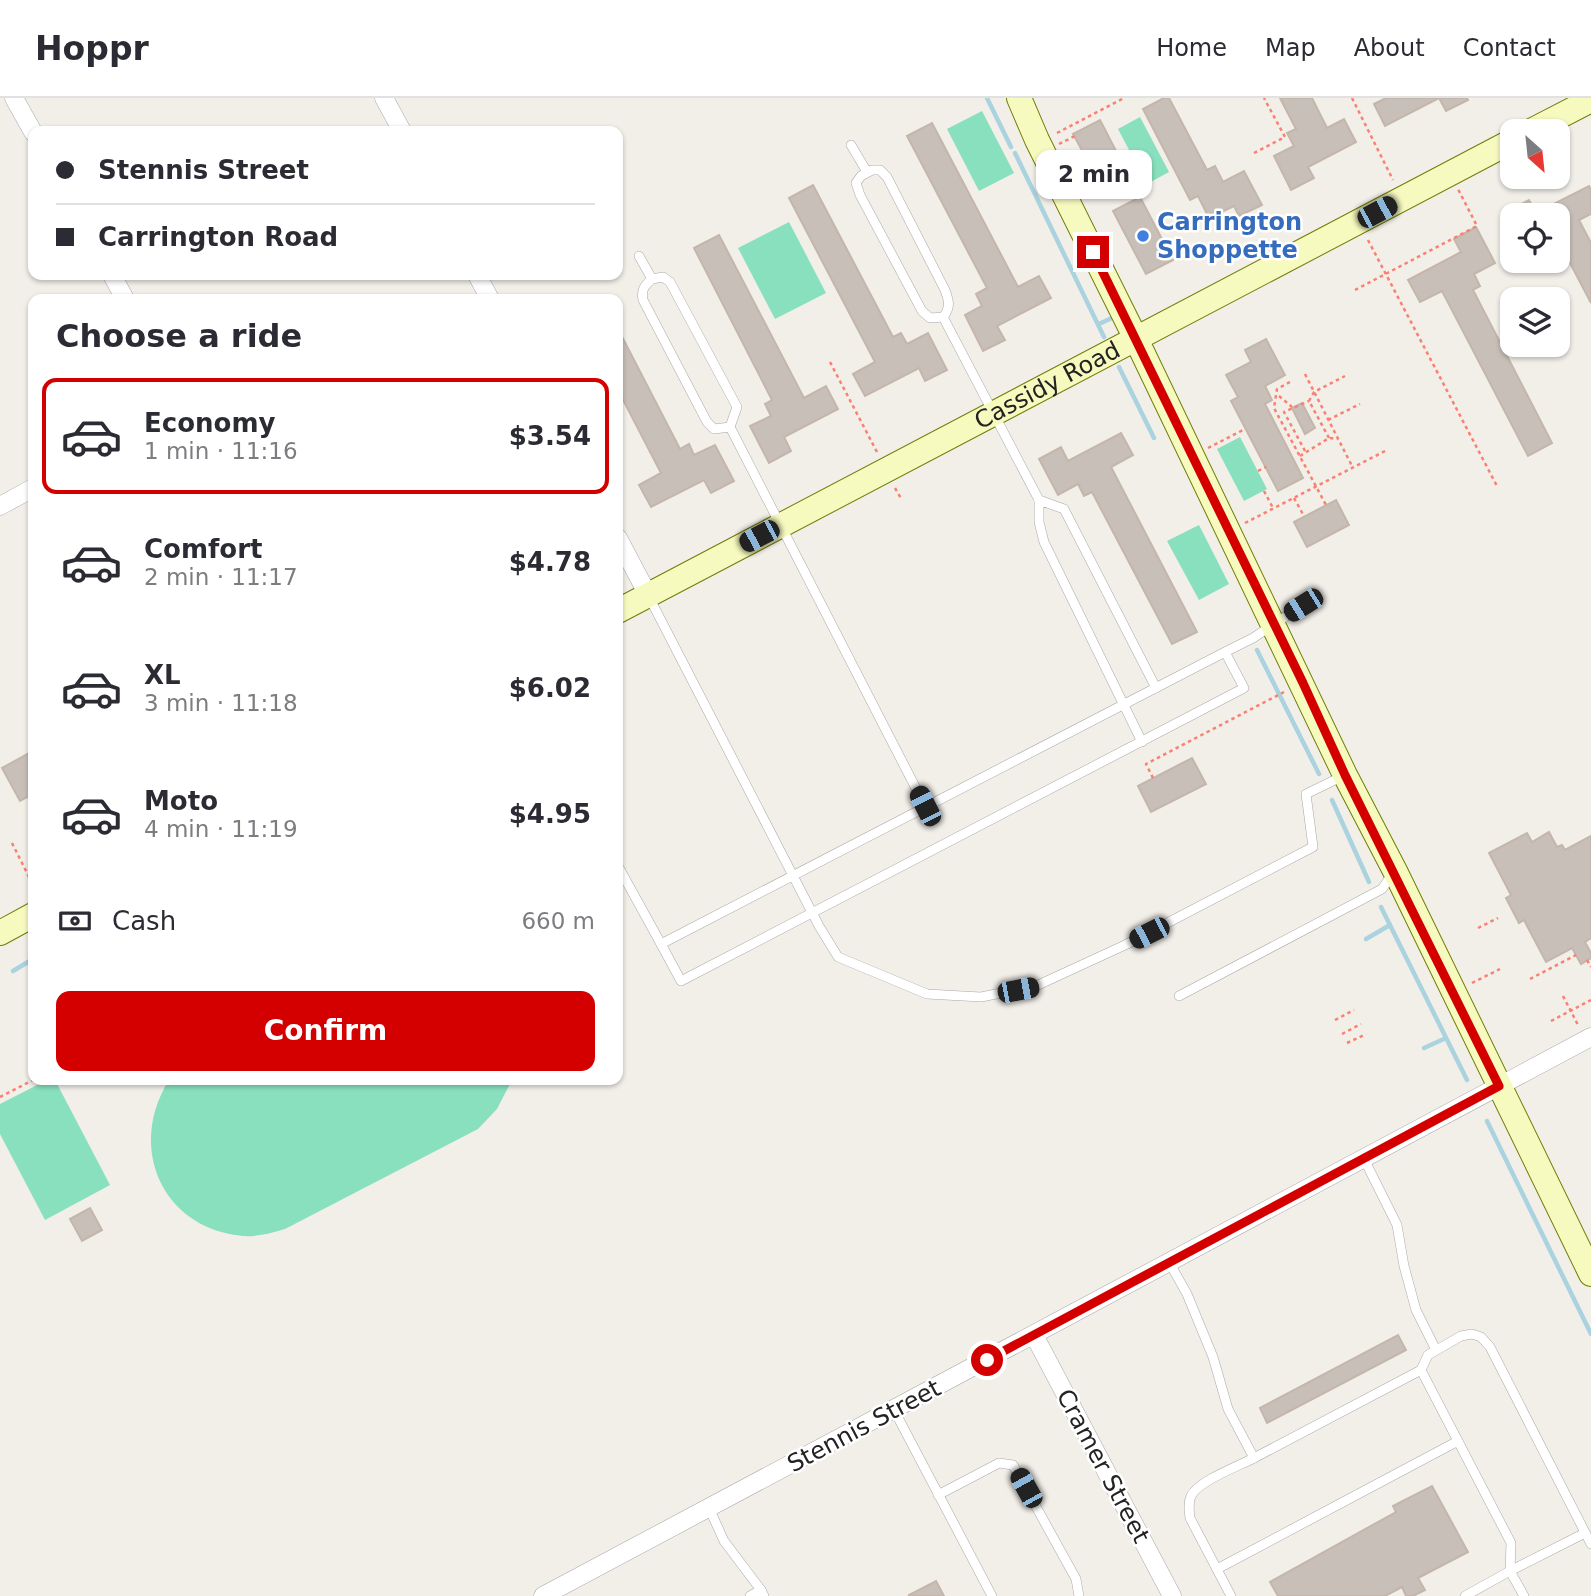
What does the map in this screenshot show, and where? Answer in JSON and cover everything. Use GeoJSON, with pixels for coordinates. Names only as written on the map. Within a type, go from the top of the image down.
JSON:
{"type":"FeatureCollection","features":[{"type":"Feature","properties":{"kind":"street"},"geometry":{"type":"LineString","coordinates":[[14,98],[30,126]]}},
{"type":"Feature","properties":{"kind":"street"},"geometry":{"type":"LineString","coordinates":[[384,98],[399,126]]}},
{"type":"Feature","properties":{"kind":"street"},"geometry":{"type":"LineString","coordinates":[[1019,98],[1345,775],[1395,871],[1591,1274]]}},
{"type":"Feature","properties":{"kind":"street"},"geometry":{"type":"LineString","coordinates":[[1554,119],[1591,100]]}},
{"type":"Feature","properties":{"kind":"street","name":"Cassidy Road"},"geometry":{"type":"LineString","coordinates":[[623,608],[1500,147]]}},
{"type":"Feature","properties":{"kind":"street"},"geometry":{"type":"LineString","coordinates":[[0,506],[28,491]]}},
{"type":"Feature","properties":{"kind":"street"},"geometry":{"type":"LineString","coordinates":[[623,548],[648,595]]}},
{"type":"Feature","properties":{"kind":"street"},"geometry":{"type":"LineString","coordinates":[[0,933],[28,918]]}},
{"type":"Feature","properties":{"kind":"street","name":"Stennis Street"},"geometry":{"type":"LineString","coordinates":[[543,1596],[575,1589],[709,1508],[1588,1039]]}},
{"type":"Feature","properties":{"kind":"street","name":"Cramer Street"},"geometry":{"type":"LineString","coordinates":[[1034,1335],[1172,1596]]}},
{"type":"Feature","properties":{"kind":"lane"},"geometry":{"type":"LineString","coordinates":[[851,145],[867,172]]}},
{"type":"Feature","properties":{"kind":"lane"},"geometry":{"type":"LineString","coordinates":[[880,170],[887,177],[944,290],[949,303],[948,311],[943,317],[930,318],[922,311],[860,195],[856,183],[867,172],[880,170]]}},
{"type":"Feature","properties":{"kind":"lane"},"geometry":{"type":"LineString","coordinates":[[639,256],[652,279]]}},
{"type":"Feature","properties":{"kind":"lane"},"geometry":{"type":"LineString","coordinates":[[730,427],[714,429],[707,422],[643,300],[642,293],[652,279],[663,277],[670,282],[737,407],[730,427],[925,806]]}},
{"type":"Feature","properties":{"kind":"lane"},"geometry":{"type":"LineString","coordinates":[[943,317],[1039,500],[1039,522],[1044,542],[1142,741]]}},
{"type":"Feature","properties":{"kind":"lane"},"geometry":{"type":"LineString","coordinates":[[1039,500],[1064,509],[1156,688]]}},
{"type":"Feature","properties":{"kind":"lane"},"geometry":{"type":"LineString","coordinates":[[648,595],[838,957],[927,994],[981,997],[1036,986],[1125,945],[1313,847],[1306,794],[1345,775]]}},
{"type":"Feature","properties":{"kind":"lane"},"geometry":{"type":"LineString","coordinates":[[661,943],[1225,652],[1303,605]]}},
{"type":"Feature","properties":{"kind":"lane"},"geometry":{"type":"LineString","coordinates":[[623,875],[681,981],[1244,688],[1225,652]]}},
{"type":"Feature","properties":{"kind":"lane"},"geometry":{"type":"LineString","coordinates":[[1179,996],[1382,889],[1395,871]]}},
{"type":"Feature","properties":{"kind":"lane"},"geometry":{"type":"LineString","coordinates":[[1363,1157],[1397,1225],[1404,1266],[1416,1310],[1436,1350]]}},
{"type":"Feature","properties":{"kind":"lane"},"geometry":{"type":"LineString","coordinates":[[1169,1262],[1187,1294],[1213,1357],[1228,1409],[1254,1458]]}},
{"type":"Feature","properties":{"kind":"lane"},"geometry":{"type":"LineString","coordinates":[[1231,1596],[1191,1518],[1188,1506],[1191,1494],[1199,1486],[1421,1370],[1428,1355],[1461,1336],[1472,1334],[1481,1337],[1490,1348],[1591,1544]]}},
{"type":"Feature","properties":{"kind":"lane"},"geometry":{"type":"LineString","coordinates":[[1421,1370],[1511,1543],[1510,1571],[1524,1596]]}},
{"type":"Feature","properties":{"kind":"lane"},"geometry":{"type":"LineString","coordinates":[[894,1410],[992,1596]]}},
{"type":"Feature","properties":{"kind":"lane"},"geometry":{"type":"LineString","coordinates":[[1217,1569],[1458,1441]]}},
{"type":"Feature","properties":{"kind":"lane"},"geometry":{"type":"LineString","coordinates":[[938,1495],[999,1462],[1013,1465],[1076,1579],[1079,1596]]}},
{"type":"Feature","properties":{"kind":"lane"},"geometry":{"type":"LineString","coordinates":[[709,1508],[724,1541],[762,1593],[750,1596]]}},
{"type":"Feature","properties":{"kind":"lane"},"geometry":{"type":"LineString","coordinates":[[1465,1596],[1585,1532]]}},
{"type":"Feature","properties":{"kind":"path"},"geometry":{"type":"LineString","coordinates":[[1037,140],[1046,138],[1124,98]]}},
{"type":"Feature","properties":{"kind":"path"},"geometry":{"type":"LineString","coordinates":[[1254,153],[1285,137],[1264,98]]}},
{"type":"Feature","properties":{"kind":"path"},"geometry":{"type":"LineString","coordinates":[[1352,98],[1402,199]]}},
{"type":"Feature","properties":{"kind":"path"},"geometry":{"type":"LineString","coordinates":[[1355,290],[1477,226],[1450,174]]}},
{"type":"Feature","properties":{"kind":"path"},"geometry":{"type":"LineString","coordinates":[[1359,222],[1498,488]]}},
{"type":"Feature","properties":{"kind":"path"},"geometry":{"type":"LineString","coordinates":[[830,362],[902,500]]}},
{"type":"Feature","properties":{"kind":"path"},"geometry":{"type":"LineString","coordinates":[[1305,374],[1352,466]]}},
{"type":"Feature","properties":{"kind":"path"},"geometry":{"type":"LineString","coordinates":[[1305,452],[1284,412],[1310,401],[1314,392],[1345,376]]}},
{"type":"Feature","properties":{"kind":"path"},"geometry":{"type":"LineString","coordinates":[[1290,382],[1277,389],[1274,408],[1326,505]]}},
{"type":"Feature","properties":{"kind":"path"},"geometry":{"type":"LineString","coordinates":[[1277,395],[1292,407]]}},
{"type":"Feature","properties":{"kind":"path"},"geometry":{"type":"LineString","coordinates":[[1310,401],[1329,438]]}},
{"type":"Feature","properties":{"kind":"path"},"geometry":{"type":"LineString","coordinates":[[1328,420],[1360,404]]}},
{"type":"Feature","properties":{"kind":"path"},"geometry":{"type":"LineString","coordinates":[[1193,456],[1245,429]]}},
{"type":"Feature","properties":{"kind":"path"},"geometry":{"type":"LineString","coordinates":[[1300,456],[1329,438],[1338,439]]}},
{"type":"Feature","properties":{"kind":"path"},"geometry":{"type":"LineString","coordinates":[[1229,532],[1385,451]]}},
{"type":"Feature","properties":{"kind":"path"},"geometry":{"type":"LineString","coordinates":[[1258,471],[1266,467]]}},
{"type":"Feature","properties":{"kind":"path"},"geometry":{"type":"LineString","coordinates":[[1264,491],[1273,508]]}},
{"type":"Feature","properties":{"kind":"path"},"geometry":{"type":"LineString","coordinates":[[1293,497],[1304,516]]}},
{"type":"Feature","properties":{"kind":"path"},"geometry":{"type":"LineString","coordinates":[[1153,778],[1146,764],[1287,691]]}},
{"type":"Feature","properties":{"kind":"path"},"geometry":{"type":"LineString","coordinates":[[12,843],[28,876]]}},
{"type":"Feature","properties":{"kind":"path"},"geometry":{"type":"LineString","coordinates":[[1478,928],[1498,918]]}},
{"type":"Feature","properties":{"kind":"path"},"geometry":{"type":"LineString","coordinates":[[1530,979],[1576,955]]}},
{"type":"Feature","properties":{"kind":"path"},"geometry":{"type":"LineString","coordinates":[[1587,960],[1591,967]]}},
{"type":"Feature","properties":{"kind":"path"},"geometry":{"type":"LineString","coordinates":[[1471,983],[1500,969]]}},
{"type":"Feature","properties":{"kind":"path"},"geometry":{"type":"LineString","coordinates":[[1563,996],[1588,1039]]}},
{"type":"Feature","properties":{"kind":"path"},"geometry":{"type":"LineString","coordinates":[[1551,1021],[1591,1000]]}},
{"type":"Feature","properties":{"kind":"path"},"geometry":{"type":"LineString","coordinates":[[1335,1020],[1354,1010]]}},
{"type":"Feature","properties":{"kind":"path"},"geometry":{"type":"LineString","coordinates":[[1342,1034],[1361,1024]]}},
{"type":"Feature","properties":{"kind":"path"},"geometry":{"type":"LineString","coordinates":[[1348,1043],[1366,1034]]}},
{"type":"Feature","properties":{"kind":"path"},"geometry":{"type":"LineString","coordinates":[[0,1097],[28,1083]]}},
{"type":"Feature","properties":{"kind":"green space"},"geometry":{"type":"Polygon","coordinates":[[[982,111],[1014,173],[979,191],[947,129],[982,111]]]}},
{"type":"Feature","properties":{"kind":"green space"},"geometry":{"type":"Polygon","coordinates":[[[1140,117],[1169,172],[1147,184],[1118,129],[1140,117]]]}},
{"type":"Feature","properties":{"kind":"green space"},"geometry":{"type":"Polygon","coordinates":[[[789,222],[826,293],[775,319],[738,248],[789,222]]]}},
{"type":"Feature","properties":{"kind":"green space"},"geometry":{"type":"Polygon","coordinates":[[[1240,437],[1267,489],[1244,501],[1217,449],[1240,437]]]}},
{"type":"Feature","properties":{"kind":"green space"},"geometry":{"type":"Polygon","coordinates":[[[1199,525],[1229,584],[1199,600],[1167,541],[1199,525]]]}},
{"type":"Feature","properties":{"kind":"green space"},"geometry":{"type":"Polygon","coordinates":[[[37,1085],[58,1085],[110,1185],[45,1220],[0,1134],[0,1104],[37,1085]]]}},
{"type":"Feature","properties":{"kind":"green space"},"geometry":{"type":"Polygon","coordinates":[[[167,1085],[509,1085],[497,1109],[478,1129],[285,1229],[248,1236],[215,1230],[191,1218],[172,1201],[160,1180],[152,1157],[151,1131],[157,1105],[167,1085]]]}},
{"type":"Feature","properties":{"kind":"building"},"geometry":{"type":"Polygon","coordinates":[[[1169,98],[1207,170],[1215,166],[1223,182],[1244,171],[1262,205],[1239,216],[1234,206],[1209,218],[1198,196],[1190,200],[1143,109],[1169,98]]]}},
{"type":"Feature","properties":{"kind":"building"},"geometry":{"type":"Polygon","coordinates":[[[1280,98],[1312,98],[1327,128],[1344,119],[1356,142],[1308,167],[1314,178],[1291,190],[1274,156],[1294,146],[1287,133],[1296,129],[1280,98]]]}},
{"type":"Feature","properties":{"kind":"building"},"geometry":{"type":"Polygon","coordinates":[[[1386,98],[1439,98],[1385,126],[1374,104],[1386,98]]]}},
{"type":"Feature","properties":{"kind":"building"},"geometry":{"type":"Polygon","coordinates":[[[1439,98],[1467,98],[1468,100],[1446,111],[1439,98]]]}},
{"type":"Feature","properties":{"kind":"building"},"geometry":{"type":"Polygon","coordinates":[[[1100,120],[1128,174],[1102,187],[1073,134],[1100,120]]]}},
{"type":"Feature","properties":{"kind":"building"},"geometry":{"type":"Polygon","coordinates":[[[932,123],[1018,287],[1039,276],[1051,298],[997,326],[1005,340],[983,351],[965,315],[982,306],[976,294],[987,288],[907,136],[932,123]]]}},
{"type":"Feature","properties":{"kind":"building"},"geometry":{"type":"Polygon","coordinates":[[[813,185],[893,337],[901,333],[907,344],[928,333],[947,370],[925,381],[919,368],[865,396],[853,374],[875,362],[789,198],[813,185]]]}},
{"type":"Feature","properties":{"kind":"building"},"geometry":{"type":"Polygon","coordinates":[[[1589,186],[1591,190],[1591,214],[1579,220],[1591,243],[1591,303],[1570,263],[1570,203],[1556,203],[1589,186]]]}},
{"type":"Feature","properties":{"kind":"building","name":"Carrington Shoppette"},"geometry":{"type":"Polygon","coordinates":[[[1140,197],[1173,260],[1146,274],[1113,211],[1140,197]]]}},
{"type":"Feature","properties":{"kind":"building"},"geometry":{"type":"Polygon","coordinates":[[[1476,227],[1495,263],[1474,274],[1480,286],[1473,290],[1500,342],[1500,357],[1508,357],[1552,443],[1528,456],[1442,291],[1420,302],[1408,280],[1461,252],[1454,239],[1476,227]]]}},
{"type":"Feature","properties":{"kind":"building"},"geometry":{"type":"Polygon","coordinates":[[[719,235],[804,398],[826,386],[838,409],[784,437],[791,451],[769,463],[750,426],[771,416],[765,404],[772,400],[694,248],[719,235]]]}},
{"type":"Feature","properties":{"kind":"building"},"geometry":{"type":"Polygon","coordinates":[[[623,339],[680,449],[689,444],[694,455],[715,445],[734,481],[711,493],[704,480],[651,507],[639,485],[661,473],[623,400],[623,339]]]}},
{"type":"Feature","properties":{"kind":"building"},"geometry":{"type":"Polygon","coordinates":[[[1266,339],[1285,375],[1265,386],[1272,400],[1265,404],[1303,478],[1278,491],[1231,401],[1238,397],[1226,375],[1251,362],[1245,350],[1266,339]]]}},
{"type":"Feature","properties":{"kind":"building"},"geometry":{"type":"Polygon","coordinates":[[[1302,403],[1315,428],[1305,434],[1292,408],[1302,403]]]}},
{"type":"Feature","properties":{"kind":"building"},"geometry":{"type":"Polygon","coordinates":[[[1121,433],[1133,455],[1111,467],[1197,632],[1172,644],[1092,492],[1084,496],[1078,484],[1058,495],[1039,459],[1061,447],[1068,461],[1121,433]]]}},
{"type":"Feature","properties":{"kind":"building"},"geometry":{"type":"Polygon","coordinates":[[[1336,500],[1349,525],[1307,547],[1294,522],[1336,500]]]}},
{"type":"Feature","properties":{"kind":"building"},"geometry":{"type":"Polygon","coordinates":[[[28,754],[28,797],[20,801],[2,768],[28,754]]]}},
{"type":"Feature","properties":{"kind":"building"},"geometry":{"type":"Polygon","coordinates":[[[1192,758],[1206,784],[1151,812],[1138,786],[1192,758]]]}},
{"type":"Feature","properties":{"kind":"building"},"geometry":{"type":"Polygon","coordinates":[[[1549,832],[1557,847],[1562,845],[1565,850],[1591,836],[1591,938],[1585,942],[1591,958],[1581,964],[1572,948],[1546,962],[1524,920],[1519,923],[1506,898],[1511,895],[1489,853],[1527,833],[1532,842],[1549,832]]]}},
{"type":"Feature","properties":{"kind":"building"},"geometry":{"type":"Polygon","coordinates":[[[90,1208],[102,1230],[82,1241],[70,1219],[90,1208]]]}},
{"type":"Feature","properties":{"kind":"building"},"geometry":{"type":"Polygon","coordinates":[[[1398,1335],[1406,1350],[1267,1423],[1260,1408],[1398,1335]]]}},
{"type":"Feature","properties":{"kind":"building"},"geometry":{"type":"Polygon","coordinates":[[[1432,1486],[1468,1552],[1418,1578],[1425,1590],[1413,1596],[1406,1596],[1402,1587],[1385,1596],[1278,1596],[1270,1582],[1396,1512],[1393,1506],[1432,1486]]]}},
{"type":"Feature","properties":{"kind":"building"},"geometry":{"type":"Polygon","coordinates":[[[936,1581],[944,1596],[909,1595],[936,1581]]]}},
{"type":"Feature","properties":{"kind":"waterway"},"geometry":{"type":"LineString","coordinates":[[987,98],[1011,147]]}},
{"type":"Feature","properties":{"kind":"waterway"},"geometry":{"type":"LineString","coordinates":[[1015,153],[1104,337]]}},
{"type":"Feature","properties":{"kind":"waterway"},"geometry":{"type":"LineString","coordinates":[[1099,324],[1116,316]]}},
{"type":"Feature","properties":{"kind":"waterway"},"geometry":{"type":"LineString","coordinates":[[1119,367],[1154,438]]}},
{"type":"Feature","properties":{"kind":"waterway"},"geometry":{"type":"LineString","coordinates":[[1257,650],[1319,774]]}},
{"type":"Feature","properties":{"kind":"waterway"},"geometry":{"type":"LineString","coordinates":[[1332,800],[1369,882]]}},
{"type":"Feature","properties":{"kind":"waterway"},"geometry":{"type":"LineString","coordinates":[[1381,907],[1467,1080]]}},
{"type":"Feature","properties":{"kind":"waterway"},"geometry":{"type":"LineString","coordinates":[[1366,939],[1390,925]]}},
{"type":"Feature","properties":{"kind":"waterway"},"geometry":{"type":"LineString","coordinates":[[13,971],[28,962]]}},
{"type":"Feature","properties":{"kind":"waterway"},"geometry":{"type":"LineString","coordinates":[[1424,1048],[1446,1038]]}},
{"type":"Feature","properties":{"kind":"waterway"},"geometry":{"type":"LineString","coordinates":[[1487,1121],[1591,1334]]}},
{"type":"Feature","properties":{"kind":"place","name":"Carrington Shoppette"},"geometry":{"type":"Point","coordinates":[1143,236]}},
{"type":"Feature","properties":{"kind":"route"},"geometry":{"type":"LineString","coordinates":[[987,1360],[1499,1086],[1395,871],[1345,775],[1093,252]]}}]}
